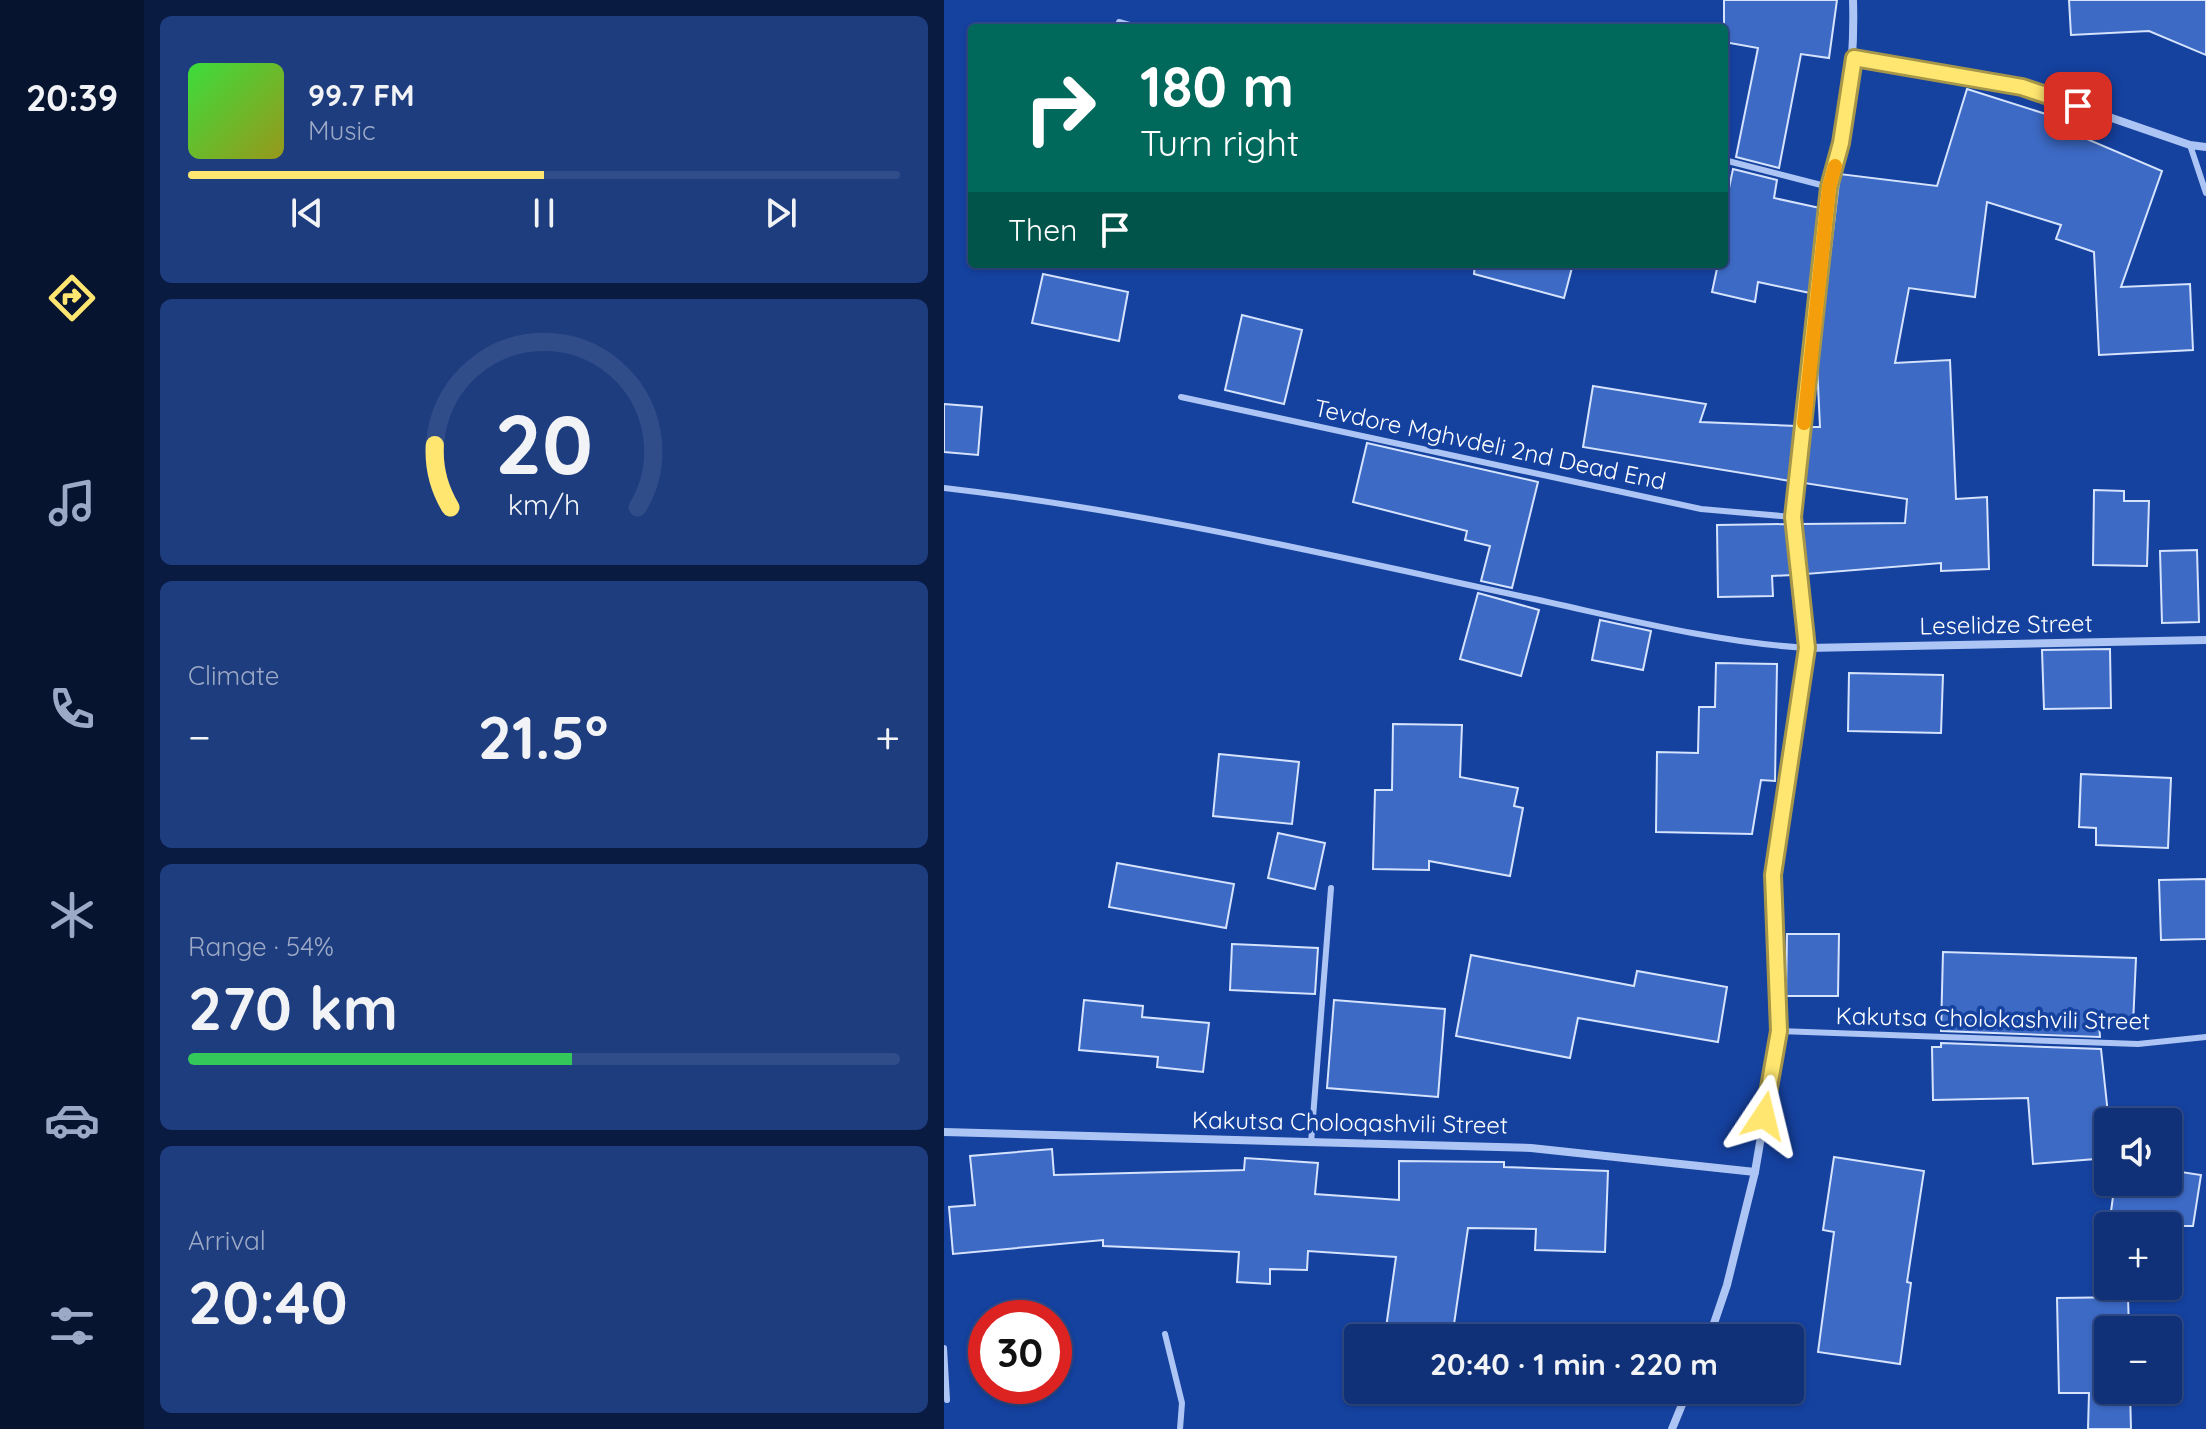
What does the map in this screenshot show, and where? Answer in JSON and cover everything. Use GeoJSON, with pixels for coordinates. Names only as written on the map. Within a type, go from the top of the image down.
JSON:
{"type":"FeatureCollection","features":[{"type":"Feature","properties":{"kind":"street"},"geometry":{"type":"LineString","coordinates":[[1714,1324],[1727,1285],[1755,1172],[1779,1031],[1773,875],[1807,648],[1793,517],[1829,187],[1841,143],[1854,58],[1853,0]]}},
{"type":"Feature","properties":{"kind":"street"},"geometry":{"type":"LineString","coordinates":[[1854,58],[2022,87],[2190,145],[2206,147]]}},
{"type":"Feature","properties":{"kind":"street","name":"Leselidze Street"},"geometry":{"type":"LineString","coordinates":[[1807,648],[2206,640]]}},
{"type":"Feature","properties":{"kind":"street","name":"Kakutsa Choloqashvili Street"},"geometry":{"type":"LineString","coordinates":[[944,1132],[1531,1148],[1755,1172]]}},
{"type":"Feature","properties":{"kind":"street"},"geometry":{"type":"LineString","coordinates":[[1672,1429],[1682,1404]]}},
{"type":"Feature","properties":{"kind":"lane"},"geometry":{"type":"LineString","coordinates":[[1119,22],[1126,24]]}},
{"type":"Feature","properties":{"kind":"lane"},"geometry":{"type":"LineString","coordinates":[[2190,145],[2206,193]]}},
{"type":"Feature","properties":{"kind":"lane"},"geometry":{"type":"LineString","coordinates":[[1728,161],[1829,187]]}},
{"type":"Feature","properties":{"kind":"lane","name":"Tevdore Mghvdeli 2nd Dead End"},"geometry":{"type":"LineString","coordinates":[[1181,397],[1701,509],[1793,517]]}},
{"type":"Feature","properties":{"kind":"lane"},"geometry":{"type":"LineString","coordinates":[[944,488],[1132,513],[1583,609],[1765,645],[1807,648]]}},
{"type":"Feature","properties":{"kind":"lane"},"geometry":{"type":"LineString","coordinates":[[1311,1143],[1331,888]]}},
{"type":"Feature","properties":{"kind":"lane","name":"Kakutsa Cholokashvili Street"},"geometry":{"type":"LineString","coordinates":[[1779,1031],[2138,1044],[2206,1037]]}},
{"type":"Feature","properties":{"kind":"lane"},"geometry":{"type":"LineString","coordinates":[[1165,1334],[1182,1403],[1180,1429]]}},
{"type":"Feature","properties":{"kind":"lane"},"geometry":{"type":"LineString","coordinates":[[944,1348],[947,1400]]}},
{"type":"Feature","properties":{"kind":"building"},"geometry":{"type":"Polygon","coordinates":[[[1724,0],[1837,0],[1829,58],[1801,54],[1779,168],[1736,157],[1758,48],[1728,43],[1728,24],[1724,24],[1724,0]]]}},
{"type":"Feature","properties":{"kind":"building"},"geometry":{"type":"Polygon","coordinates":[[[2069,0],[2206,0],[2206,55],[2149,31],[2071,35],[2069,0]]]}},
{"type":"Feature","properties":{"kind":"building"},"geometry":{"type":"Polygon","coordinates":[[[1967,89],[2049,115],[2047,122],[2162,171],[2121,287],[2190,284],[2193,350],[2099,355],[2094,252],[2056,239],[2061,225],[1987,202],[1975,297],[1909,288],[1895,363],[1950,360],[1956,499],[1987,497],[1989,569],[1941,571],[1941,563],[1806,574],[1801,524],[1905,523],[1907,499],[1804,483],[1810,427],[1820,427],[1817,364],[1840,174],[1937,186],[1967,89]]]}},
{"type":"Feature","properties":{"kind":"building"},"geometry":{"type":"Polygon","coordinates":[[[1733,169],[1777,180],[1774,198],[1820,208],[1810,293],[1758,282],[1755,302],[1712,292],[1717,268],[1728,268],[1729,188],[1733,169]]]}},
{"type":"Feature","properties":{"kind":"building"},"geometry":{"type":"Polygon","coordinates":[[[1475,268],[1572,268],[1564,298],[1474,274],[1475,268]]]}},
{"type":"Feature","properties":{"kind":"building"},"geometry":{"type":"Polygon","coordinates":[[[1043,274],[1128,292],[1119,341],[1032,323],[1043,274]]]}},
{"type":"Feature","properties":{"kind":"building"},"geometry":{"type":"Polygon","coordinates":[[[1242,315],[1302,330],[1284,404],[1225,390],[1242,315]]]}},
{"type":"Feature","properties":{"kind":"building"},"geometry":{"type":"Polygon","coordinates":[[[1593,386],[1706,404],[1700,422],[1796,426],[1790,481],[1583,447],[1593,386]]]}},
{"type":"Feature","properties":{"kind":"building"},"geometry":{"type":"Polygon","coordinates":[[[944,404],[982,407],[978,455],[944,452],[944,404]]]}},
{"type":"Feature","properties":{"kind":"building"},"geometry":{"type":"Polygon","coordinates":[[[1367,443],[1538,482],[1512,588],[1481,581],[1490,546],[1465,540],[1467,531],[1353,502],[1367,443]]]}},
{"type":"Feature","properties":{"kind":"building"},"geometry":{"type":"Polygon","coordinates":[[[2094,490],[2124,491],[2124,501],[2149,501],[2147,566],[2093,565],[2094,490]]]}},
{"type":"Feature","properties":{"kind":"building"},"geometry":{"type":"Polygon","coordinates":[[[1787,524],[1792,575],[1772,576],[1773,596],[1718,597],[1717,525],[1787,524]]]}},
{"type":"Feature","properties":{"kind":"building"},"geometry":{"type":"Polygon","coordinates":[[[2197,550],[2199,622],[2162,623],[2160,551],[2197,550]]]}},
{"type":"Feature","properties":{"kind":"building"},"geometry":{"type":"Polygon","coordinates":[[[1478,593],[1539,610],[1521,676],[1460,659],[1478,593]]]}},
{"type":"Feature","properties":{"kind":"building"},"geometry":{"type":"Polygon","coordinates":[[[1600,620],[1651,631],[1643,670],[1592,660],[1600,620]]]}},
{"type":"Feature","properties":{"kind":"building"},"geometry":{"type":"Polygon","coordinates":[[[2110,649],[2111,708],[2044,709],[2042,650],[2110,649]]]}},
{"type":"Feature","properties":{"kind":"building"},"geometry":{"type":"Polygon","coordinates":[[[1716,663],[1777,664],[1775,781],[1761,780],[1752,834],[1656,832],[1657,752],[1698,753],[1699,707],[1715,707],[1716,663]]]}},
{"type":"Feature","properties":{"kind":"building"},"geometry":{"type":"Polygon","coordinates":[[[1849,673],[1943,675],[1941,733],[1848,731],[1849,673]]]}},
{"type":"Feature","properties":{"kind":"building"},"geometry":{"type":"Polygon","coordinates":[[[1393,724],[1462,725],[1460,777],[1518,788],[1514,806],[1523,808],[1510,876],[1429,861],[1429,870],[1373,869],[1375,790],[1392,790],[1393,724]]]}},
{"type":"Feature","properties":{"kind":"building"},"geometry":{"type":"Polygon","coordinates":[[[1219,754],[1299,762],[1292,824],[1213,816],[1219,754]]]}},
{"type":"Feature","properties":{"kind":"building"},"geometry":{"type":"Polygon","coordinates":[[[2081,774],[2171,778],[2168,848],[2096,845],[2096,828],[2079,827],[2081,774]]]}},
{"type":"Feature","properties":{"kind":"building"},"geometry":{"type":"Polygon","coordinates":[[[1278,833],[1325,843],[1315,889],[1268,878],[1278,833]]]}},
{"type":"Feature","properties":{"kind":"building"},"geometry":{"type":"Polygon","coordinates":[[[1117,863],[1234,884],[1226,928],[1109,907],[1117,863]]]}},
{"type":"Feature","properties":{"kind":"building"},"geometry":{"type":"Polygon","coordinates":[[[2206,879],[2206,939],[2161,940],[2159,880],[2206,879]]]}},
{"type":"Feature","properties":{"kind":"building"},"geometry":{"type":"Polygon","coordinates":[[[1787,934],[1839,934],[1838,996],[1786,996],[1787,934]]]}},
{"type":"Feature","properties":{"kind":"building"},"geometry":{"type":"Polygon","coordinates":[[[1232,944],[1318,948],[1315,994],[1230,990],[1232,944]]]}},
{"type":"Feature","properties":{"kind":"building"},"geometry":{"type":"Polygon","coordinates":[[[1943,952],[2136,958],[2133,1025],[2099,1024],[2100,1037],[1941,1031],[1943,952]]]}},
{"type":"Feature","properties":{"kind":"building"},"geometry":{"type":"Polygon","coordinates":[[[1471,955],[1634,986],[1637,971],[1727,987],[1718,1042],[1578,1018],[1570,1058],[1456,1036],[1471,955]]]}},
{"type":"Feature","properties":{"kind":"building"},"geometry":{"type":"Polygon","coordinates":[[[1084,1000],[1143,1006],[1142,1017],[1209,1023],[1203,1072],[1157,1067],[1158,1057],[1079,1050],[1084,1000]]]}},
{"type":"Feature","properties":{"kind":"building"},"geometry":{"type":"Polygon","coordinates":[[[1334,1000],[1445,1009],[1438,1097],[1327,1088],[1334,1000]]]}},
{"type":"Feature","properties":{"kind":"building"},"geometry":{"type":"Polygon","coordinates":[[[1941,1043],[2101,1049],[2107,1108],[2094,1108],[2094,1159],[2033,1164],[2028,1098],[1933,1100],[1932,1047],[1941,1047],[1941,1043]]]}},
{"type":"Feature","properties":{"kind":"building"},"geometry":{"type":"Polygon","coordinates":[[[1052,1149],[1054,1175],[1244,1170],[1245,1158],[1318,1163],[1315,1194],[1399,1200],[1399,1161],[1504,1162],[1504,1167],[1608,1171],[1605,1252],[1535,1250],[1536,1229],[1468,1228],[1454,1324],[1387,1324],[1396,1257],[1308,1251],[1307,1270],[1270,1269],[1270,1284],[1237,1282],[1239,1252],[1103,1246],[1103,1240],[953,1254],[949,1207],[975,1205],[970,1156],[1052,1149]]]}},
{"type":"Feature","properties":{"kind":"building"},"geometry":{"type":"Polygon","coordinates":[[[1834,1157],[1924,1171],[1907,1282],[1911,1283],[1900,1364],[1818,1352],[1834,1232],[1823,1230],[1834,1157]]]}},
{"type":"Feature","properties":{"kind":"building"},"geometry":{"type":"Polygon","coordinates":[[[2182,1172],[2201,1175],[2193,1226],[2182,1226],[2182,1212],[2111,1212],[2113,1196],[2182,1196],[2182,1172]]]}},
{"type":"Feature","properties":{"kind":"building"},"geometry":{"type":"Polygon","coordinates":[[[2057,1298],[2128,1300],[2129,1316],[2094,1316],[2094,1404],[2130,1404],[2131,1429],[2088,1429],[2089,1393],[2059,1393],[2057,1298]]]}},
{"type":"Feature","properties":{"kind":"slow traffic"},"geometry":{"type":"LineString","coordinates":[[1804,423],[1829,187],[1835,166]]}},
{"type":"Feature","properties":{"kind":"route"},"geometry":{"type":"LineString","coordinates":[[1764,1116],[1779,1031],[1773,875],[1807,648],[1793,517],[1829,187],[1841,143],[1854,58],[2022,87],[2078,106]]}}]}
